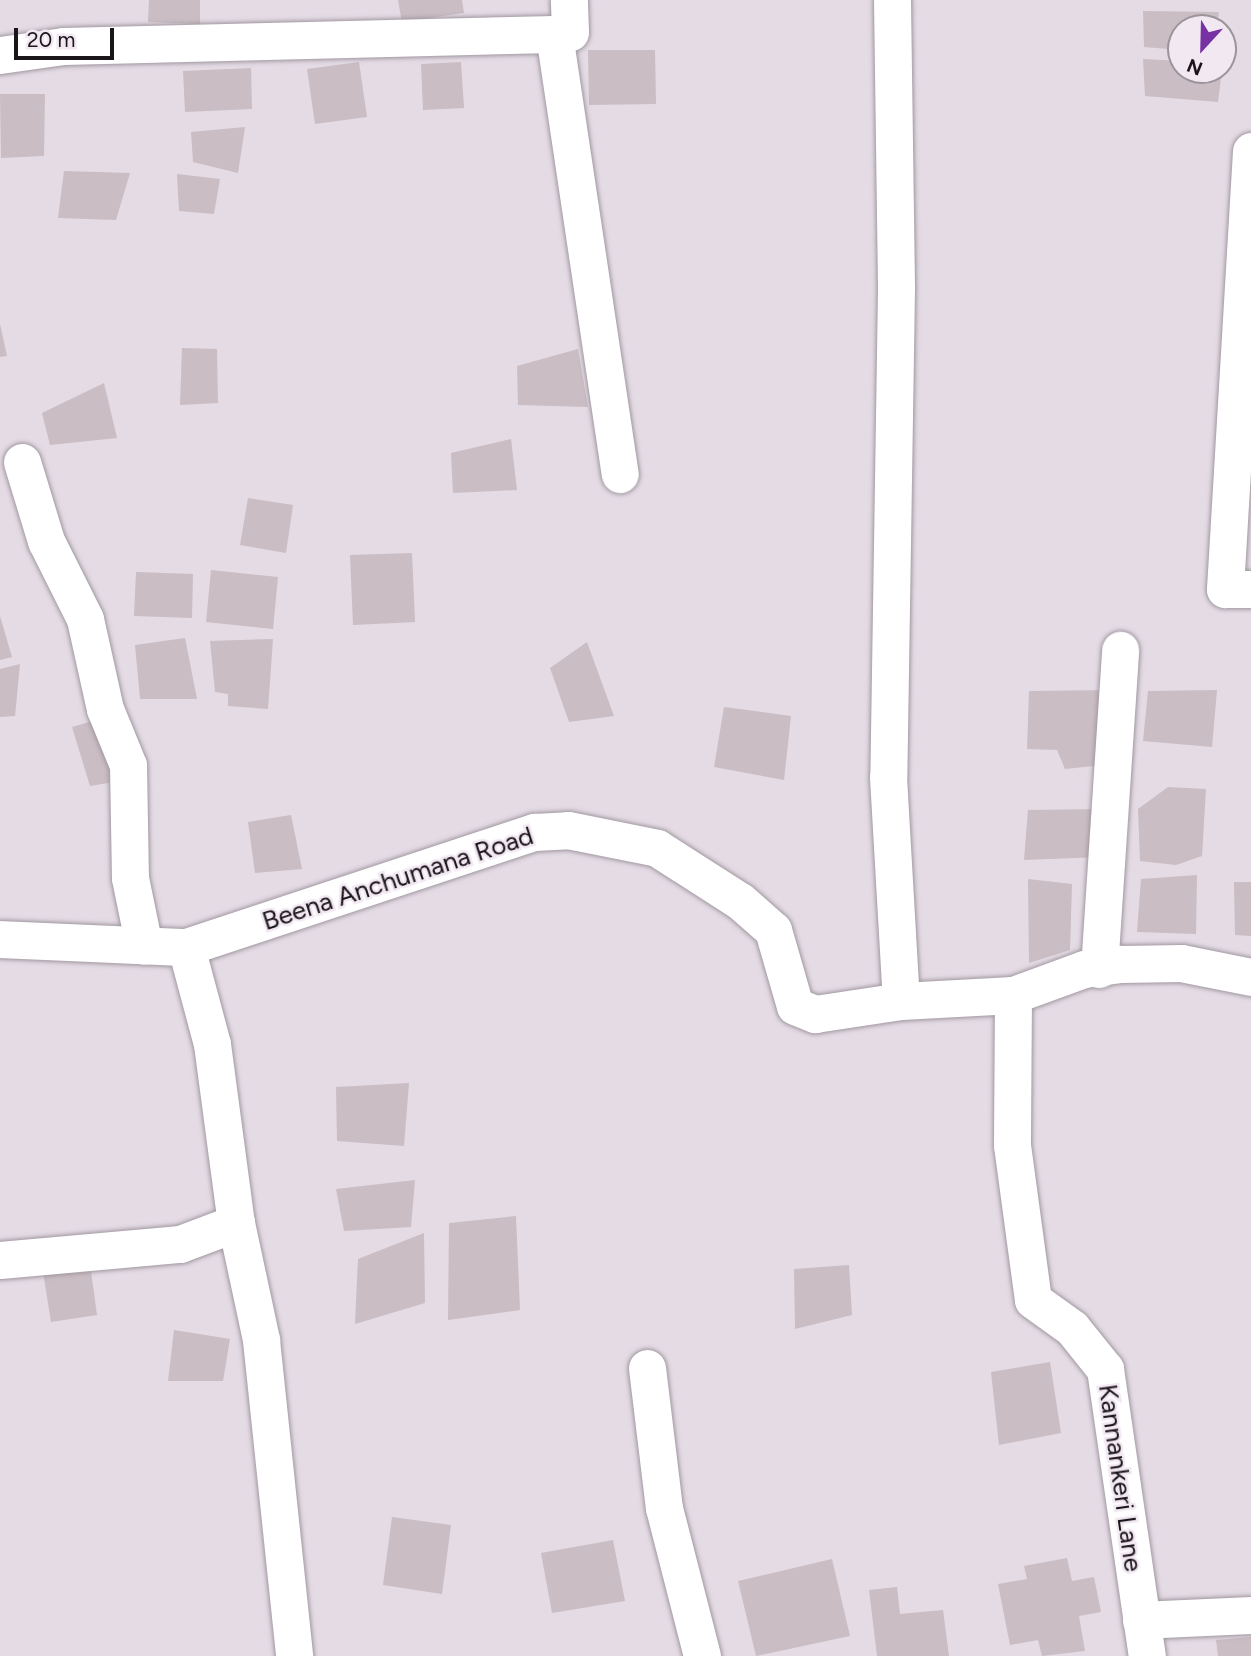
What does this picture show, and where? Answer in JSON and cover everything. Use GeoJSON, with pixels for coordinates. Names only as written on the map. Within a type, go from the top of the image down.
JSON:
{"type":"FeatureCollection","features":[{"type":"Feature","properties":{"kind":"street"},"geometry":{"type":"LineString","coordinates":[[0,55],[64,46],[554,34],[570,32],[569,0]]}},
{"type":"Feature","properties":{"kind":"street"},"geometry":{"type":"LineString","coordinates":[[891,0],[896,289],[888,777],[901,1001]]}},
{"type":"Feature","properties":{"kind":"street"},"geometry":{"type":"LineString","coordinates":[[554,34],[620,474]]}},
{"type":"Feature","properties":{"kind":"street"},"geometry":{"type":"LineString","coordinates":[[1251,151],[1225,589],[1251,589]]}},
{"type":"Feature","properties":{"kind":"street"},"geometry":{"type":"LineString","coordinates":[[22,462],[46,541],[85,619],[105,709],[128,765],[130,878],[144,946]]}},
{"type":"Feature","properties":{"kind":"street"},"geometry":{"type":"LineString","coordinates":[[1099,969],[1120,650]]}},
{"type":"Feature","properties":{"kind":"street","name":"Beena Anchumana Road"},"geometry":{"type":"LineString","coordinates":[[0,939],[186,947],[534,832],[568,830],[657,848],[740,901],[773,930],[794,1006],[815,1014],[901,1001],[1013,995],[1099,969],[1181,963],[1251,976]]}},
{"type":"Feature","properties":{"kind":"street"},"geometry":{"type":"LineString","coordinates":[[186,947],[212,1044],[236,1223],[261,1340],[294,1656]]}},
{"type":"Feature","properties":{"kind":"street","name":"Kannankeri Lane"},"geometry":{"type":"LineString","coordinates":[[1013,995],[1012,1145],[1034,1300],[1072,1328],[1105,1369],[1147,1656]]}},
{"type":"Feature","properties":{"kind":"street"},"geometry":{"type":"LineString","coordinates":[[0,1260],[180,1244],[236,1223]]}},
{"type":"Feature","properties":{"kind":"street"},"geometry":{"type":"LineString","coordinates":[[647,1368],[664,1508],[702,1656]]}},
{"type":"Feature","properties":{"kind":"street"},"geometry":{"type":"LineString","coordinates":[[1141,1620],[1251,1615]]}},
{"type":"Feature","properties":{"kind":"building"},"geometry":{"type":"Polygon","coordinates":[[[149,0],[200,0],[200,24],[148,22],[149,0]]]}},
{"type":"Feature","properties":{"kind":"building"},"geometry":{"type":"Polygon","coordinates":[[[398,0],[462,0],[464,13],[402,22],[398,0]]]}},
{"type":"Feature","properties":{"kind":"building"},"geometry":{"type":"Polygon","coordinates":[[[1143,11],[1219,12],[1167,14],[1167,49],[1144,47],[1143,11]]]}},
{"type":"Feature","properties":{"kind":"building"},"geometry":{"type":"Polygon","coordinates":[[[588,50],[655,50],[656,104],[589,105],[588,50]]]}},
{"type":"Feature","properties":{"kind":"building"},"geometry":{"type":"Polygon","coordinates":[[[1143,59],[1167,60],[1167,84],[1220,84],[1218,102],[1145,96],[1143,59]]]}},
{"type":"Feature","properties":{"kind":"building"},"geometry":{"type":"Polygon","coordinates":[[[359,62],[367,117],[315,124],[307,69],[359,62]]]}},
{"type":"Feature","properties":{"kind":"building"},"geometry":{"type":"Polygon","coordinates":[[[461,62],[464,108],[423,110],[421,64],[461,62]]]}},
{"type":"Feature","properties":{"kind":"building"},"geometry":{"type":"Polygon","coordinates":[[[251,68],[252,109],[185,112],[183,71],[251,68]]]}},
{"type":"Feature","properties":{"kind":"building"},"geometry":{"type":"Polygon","coordinates":[[[0,94],[45,94],[44,156],[1,158],[0,94]]]}},
{"type":"Feature","properties":{"kind":"building"},"geometry":{"type":"Polygon","coordinates":[[[245,127],[238,173],[193,162],[191,132],[245,127]]]}},
{"type":"Feature","properties":{"kind":"building"},"geometry":{"type":"Polygon","coordinates":[[[64,171],[130,173],[116,220],[58,218],[64,171]]]}},
{"type":"Feature","properties":{"kind":"building"},"geometry":{"type":"Polygon","coordinates":[[[177,174],[220,179],[214,214],[179,211],[177,174]]]}},
{"type":"Feature","properties":{"kind":"building"},"geometry":{"type":"Polygon","coordinates":[[[0,324],[7,356],[0,357],[0,324]]]}},
{"type":"Feature","properties":{"kind":"building"},"geometry":{"type":"Polygon","coordinates":[[[182,348],[217,349],[218,403],[180,405],[182,348]]]}},
{"type":"Feature","properties":{"kind":"building"},"geometry":{"type":"Polygon","coordinates":[[[578,349],[588,407],[518,405],[517,366],[578,349]]]}},
{"type":"Feature","properties":{"kind":"building"},"geometry":{"type":"Polygon","coordinates":[[[104,383],[117,438],[50,445],[42,413],[104,383]]]}},
{"type":"Feature","properties":{"kind":"building"},"geometry":{"type":"Polygon","coordinates":[[[511,439],[517,490],[453,493],[451,453],[511,439]]]}},
{"type":"Feature","properties":{"kind":"building"},"geometry":{"type":"Polygon","coordinates":[[[248,498],[293,505],[286,553],[240,545],[248,498]]]}},
{"type":"Feature","properties":{"kind":"building"},"geometry":{"type":"Polygon","coordinates":[[[412,553],[415,622],[353,625],[350,555],[412,553]]]}},
{"type":"Feature","properties":{"kind":"building"},"geometry":{"type":"Polygon","coordinates":[[[211,570],[278,577],[273,629],[206,622],[211,570]]]}},
{"type":"Feature","properties":{"kind":"building"},"geometry":{"type":"Polygon","coordinates":[[[136,572],[193,574],[192,618],[134,616],[136,572]]]}},
{"type":"Feature","properties":{"kind":"building"},"geometry":{"type":"Polygon","coordinates":[[[0,616],[12,657],[0,660],[0,616]]]}},
{"type":"Feature","properties":{"kind":"building"},"geometry":{"type":"Polygon","coordinates":[[[185,638],[197,699],[140,699],[135,645],[185,638]]]}},
{"type":"Feature","properties":{"kind":"building"},"geometry":{"type":"Polygon","coordinates":[[[273,639],[268,709],[228,706],[228,694],[215,692],[210,641],[273,639]]]}},
{"type":"Feature","properties":{"kind":"building"},"geometry":{"type":"Polygon","coordinates":[[[587,642],[614,716],[569,722],[550,668],[587,642]]]}},
{"type":"Feature","properties":{"kind":"building"},"geometry":{"type":"Polygon","coordinates":[[[20,664],[15,716],[0,717],[0,669],[20,664]]]}},
{"type":"Feature","properties":{"kind":"building"},"geometry":{"type":"Polygon","coordinates":[[[1111,690],[1103,765],[1065,769],[1057,750],[1027,749],[1029,691],[1111,690]]]}},
{"type":"Feature","properties":{"kind":"building"},"geometry":{"type":"Polygon","coordinates":[[[1217,690],[1212,747],[1143,741],[1148,691],[1217,690]]]}},
{"type":"Feature","properties":{"kind":"building"},"geometry":{"type":"Polygon","coordinates":[[[724,707],[791,716],[784,780],[714,767],[724,707]]]}},
{"type":"Feature","properties":{"kind":"building"},"geometry":{"type":"Polygon","coordinates":[[[100,719],[120,781],[90,786],[72,727],[100,719]]]}},
{"type":"Feature","properties":{"kind":"building"},"geometry":{"type":"Polygon","coordinates":[[[1168,787],[1206,789],[1202,856],[1176,865],[1140,861],[1138,809],[1168,787]]]}},
{"type":"Feature","properties":{"kind":"building"},"geometry":{"type":"Polygon","coordinates":[[[1102,809],[1101,857],[1024,860],[1028,810],[1102,809]]]}},
{"type":"Feature","properties":{"kind":"building"},"geometry":{"type":"Polygon","coordinates":[[[291,815],[302,869],[255,873],[248,822],[291,815]]]}},
{"type":"Feature","properties":{"kind":"building"},"geometry":{"type":"Polygon","coordinates":[[[1197,875],[1196,934],[1137,932],[1141,879],[1197,875]]]}},
{"type":"Feature","properties":{"kind":"building"},"geometry":{"type":"Polygon","coordinates":[[[1028,879],[1072,884],[1070,950],[1029,963],[1028,879]]]}},
{"type":"Feature","properties":{"kind":"building"},"geometry":{"type":"Polygon","coordinates":[[[1234,882],[1251,882],[1251,936],[1235,935],[1234,882]]]}},
{"type":"Feature","properties":{"kind":"building"},"geometry":{"type":"Polygon","coordinates":[[[409,1083],[404,1146],[337,1141],[336,1087],[409,1083]]]}},
{"type":"Feature","properties":{"kind":"building"},"geometry":{"type":"Polygon","coordinates":[[[415,1180],[411,1227],[344,1231],[336,1189],[415,1180]]]}},
{"type":"Feature","properties":{"kind":"building"},"geometry":{"type":"Polygon","coordinates":[[[516,1216],[520,1310],[448,1320],[449,1223],[516,1216]]]}},
{"type":"Feature","properties":{"kind":"building"},"geometry":{"type":"Polygon","coordinates":[[[424,1233],[425,1303],[355,1324],[358,1259],[424,1233]]]}},
{"type":"Feature","properties":{"kind":"building"},"geometry":{"type":"Polygon","coordinates":[[[90,1264],[97,1315],[51,1322],[43,1272],[90,1264]]]}},
{"type":"Feature","properties":{"kind":"building"},"geometry":{"type":"Polygon","coordinates":[[[849,1265],[852,1315],[795,1329],[794,1269],[849,1265]]]}},
{"type":"Feature","properties":{"kind":"building"},"geometry":{"type":"Polygon","coordinates":[[[174,1330],[230,1339],[223,1381],[168,1381],[174,1330]]]}},
{"type":"Feature","properties":{"kind":"building"},"geometry":{"type":"Polygon","coordinates":[[[1050,1362],[1061,1433],[999,1445],[991,1372],[1050,1362]]]}},
{"type":"Feature","properties":{"kind":"building"},"geometry":{"type":"Polygon","coordinates":[[[392,1517],[451,1525],[442,1594],[383,1585],[392,1517]]]}},
{"type":"Feature","properties":{"kind":"building"},"geometry":{"type":"Polygon","coordinates":[[[613,1540],[625,1601],[552,1613],[541,1553],[613,1540]]]}},
{"type":"Feature","properties":{"kind":"building"},"geometry":{"type":"Polygon","coordinates":[[[1067,1558],[1072,1581],[1094,1577],[1101,1612],[1079,1616],[1085,1651],[1042,1656],[1038,1640],[1010,1645],[998,1584],[1027,1579],[1024,1566],[1067,1558]]]}},
{"type":"Feature","properties":{"kind":"building"},"geometry":{"type":"Polygon","coordinates":[[[832,1559],[850,1636],[756,1656],[738,1581],[832,1559]]]}},
{"type":"Feature","properties":{"kind":"building"},"geometry":{"type":"Polygon","coordinates":[[[897,1587],[900,1614],[943,1610],[949,1656],[877,1656],[869,1590],[897,1587]]]}},
{"type":"Feature","properties":{"kind":"building"},"geometry":{"type":"Polygon","coordinates":[[[1251,1637],[1251,1656],[1218,1656],[1216,1640],[1251,1637]]]}}]}
